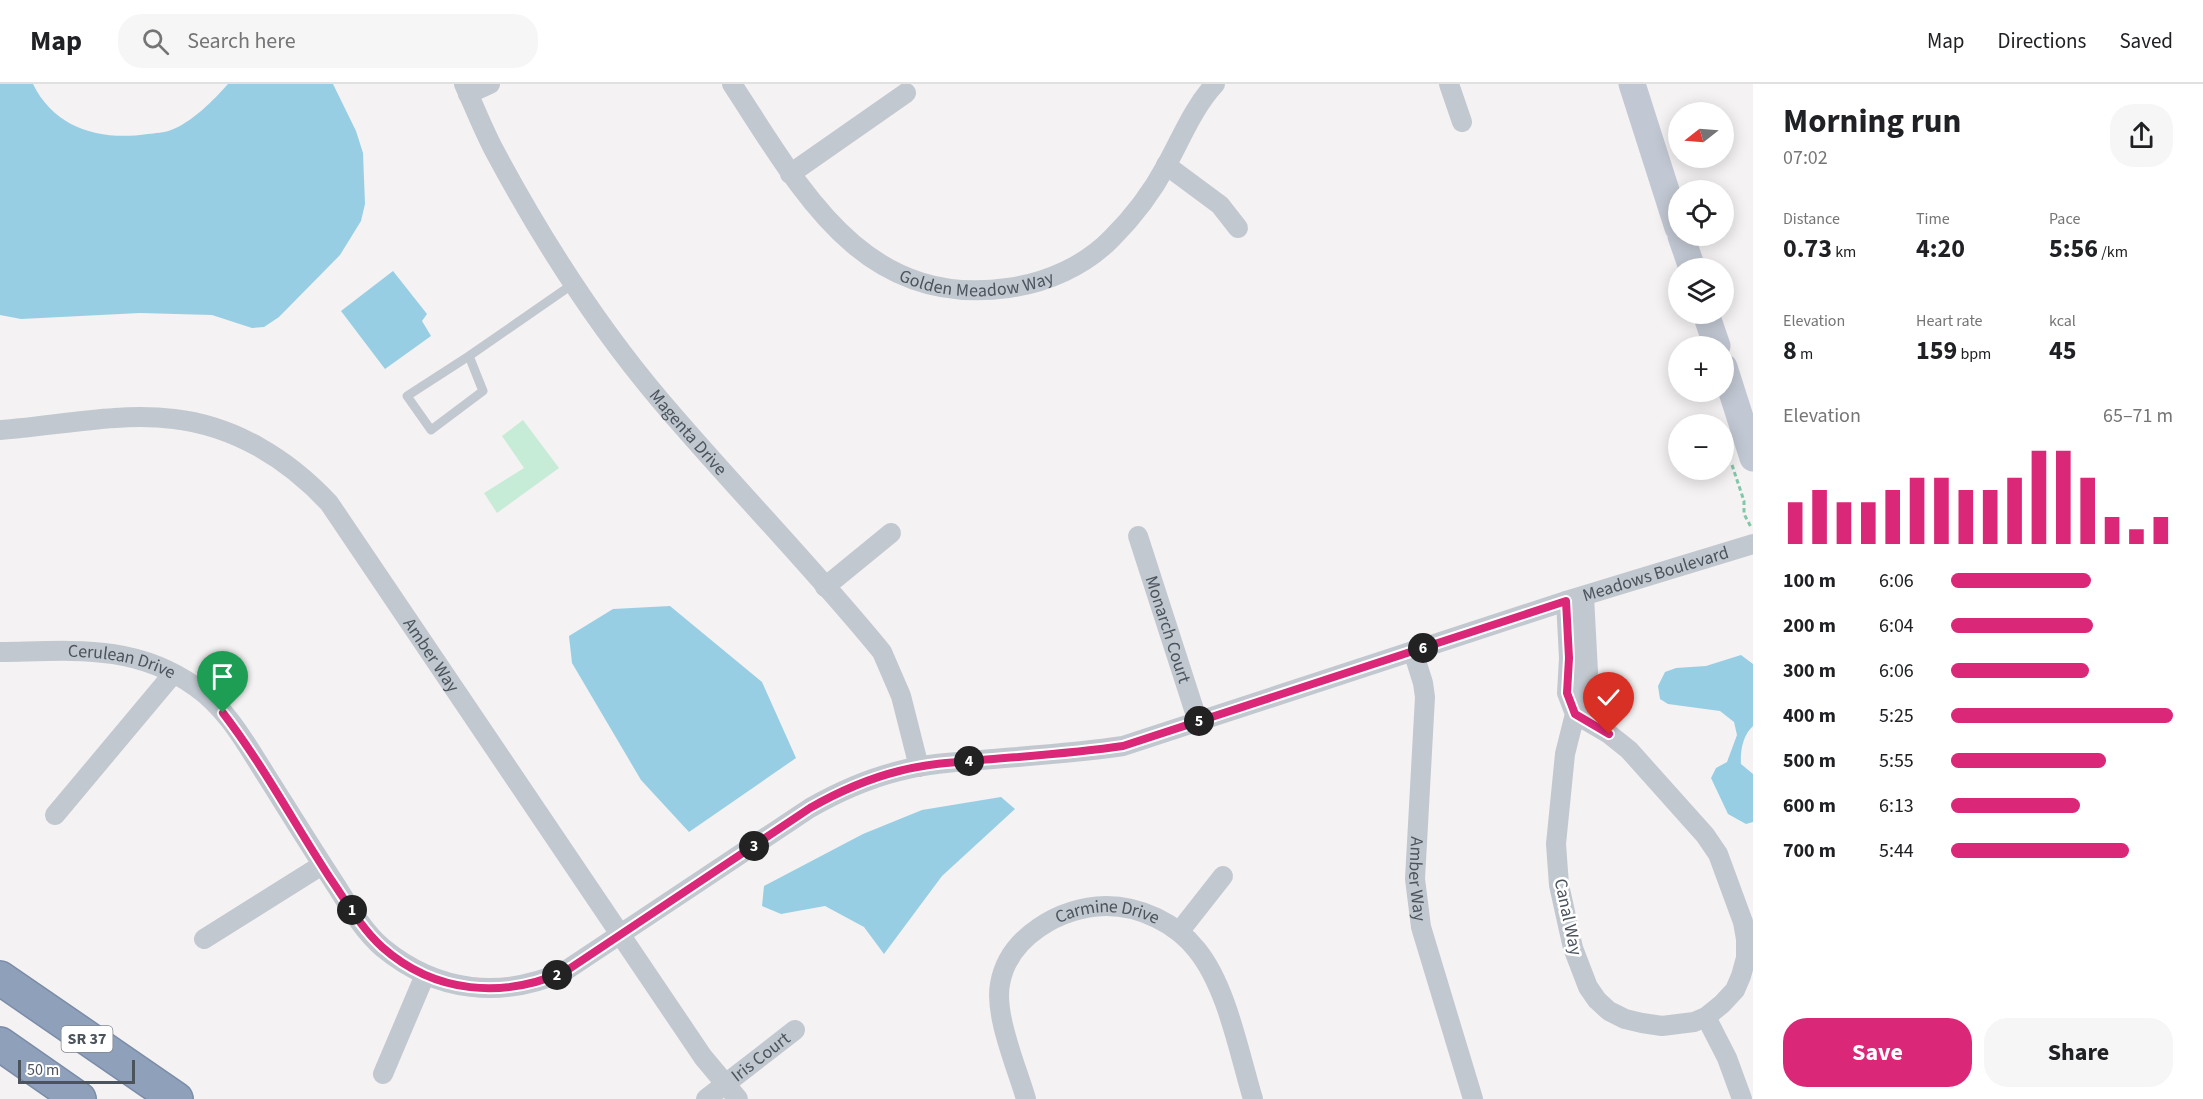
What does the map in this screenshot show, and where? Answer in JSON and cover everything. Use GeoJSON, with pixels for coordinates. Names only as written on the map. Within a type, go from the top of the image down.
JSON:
{"type":"FeatureCollection","features":[{"type":"Feature","properties":{"kind":"highway","name":"SR 37"},"geometry":{"type":"LineString","coordinates":[[0,978],[176,1099]]}},
{"type":"Feature","properties":{"kind":"highway"},"geometry":{"type":"LineString","coordinates":[[0,1044],[79,1099]]}},
{"type":"Feature","properties":{"kind":"street"},"geometry":{"type":"LineString","coordinates":[[466,89],[490,84]]}},
{"type":"Feature","properties":{"kind":"street","name":"Golden Meadow Way"},"geometry":{"type":"LineString","coordinates":[[732,84],[790,174],[826,219],[854,247],[881,265],[914,280],[939,287],[968,291],[1023,286],[1067,270],[1087,259],[1110,240],[1135,213],[1167,165],[1196,108],[1215,84]]}},
{"type":"Feature","properties":{"kind":"street"},"geometry":{"type":"LineString","coordinates":[[1449,84],[1462,122]]}},
{"type":"Feature","properties":{"kind":"street"},"geometry":{"type":"LineString","coordinates":[[1632,84],[1668,197]]}},
{"type":"Feature","properties":{"kind":"street","name":"Magenta Drive"},"geometry":{"type":"LineString","coordinates":[[466,89],[493,148],[537,226],[573,284],[614,341],[659,399],[882,652],[901,696],[919,767]]}},
{"type":"Feature","properties":{"kind":"street"},"geometry":{"type":"LineString","coordinates":[[790,174],[906,93]]}},
{"type":"Feature","properties":{"kind":"street"},"geometry":{"type":"LineString","coordinates":[[1167,165],[1220,205],[1238,228]]}},
{"type":"Feature","properties":{"kind":"street"},"geometry":{"type":"LineString","coordinates":[[1731,402],[1742,459]]}},
{"type":"Feature","properties":{"kind":"street","name":"Amber Way"},"geometry":{"type":"LineString","coordinates":[[0,430],[119,419],[176,419],[224,431],[245,439],[293,469],[329,503],[703,1057],[738,1099]]}},
{"type":"Feature","properties":{"kind":"street"},"geometry":{"type":"LineString","coordinates":[[825,587],[891,533]]}},
{"type":"Feature","properties":{"kind":"street","name":"Monarch Court"},"geometry":{"type":"LineString","coordinates":[[1138,536],[1198,722]]}},
{"type":"Feature","properties":{"kind":"street","name":"Meadows Boulevard"},"geometry":{"type":"LineString","coordinates":[[620,934],[810,808],[835,794],[867,781],[919,767],[1123,746],[1575,599],[1753,544]]}},
{"type":"Feature","properties":{"kind":"street","name":"Canal Way"},"geometry":{"type":"LineString","coordinates":[[1575,599],[1588,672],[1585,694],[1575,714],[1565,754],[1556,844],[1559,885],[1565,916],[1581,972],[1597,1000],[1609,1011],[1625,1019],[1662,1026],[1681,1025],[1706,1017],[1722,1005],[1735,990],[1746,958],[1743,922],[1718,854],[1705,834],[1629,750],[1609,734],[1575,714]]}},
{"type":"Feature","properties":{"kind":"street","name":"Cerulean Drive"},"geometry":{"type":"LineString","coordinates":[[0,652],[100,651],[135,658],[173,674],[196,687],[223,713],[245,742],[322,865],[369,933],[382,947],[425,975],[448,984],[472,987],[491,989],[522,986],[566,971],[620,934]]}},
{"type":"Feature","properties":{"kind":"street","name":"Amber Way"},"geometry":{"type":"LineString","coordinates":[[1413,651],[1425,697],[1415,879],[1417,904],[1421,927],[1473,1099]]}},
{"type":"Feature","properties":{"kind":"street"},"geometry":{"type":"LineString","coordinates":[[55,815],[173,674]]}},
{"type":"Feature","properties":{"kind":"street"},"geometry":{"type":"LineString","coordinates":[[204,939],[322,865]]}},
{"type":"Feature","properties":{"kind":"street"},"geometry":{"type":"LineString","coordinates":[[1179,932],[1223,876]]}},
{"type":"Feature","properties":{"kind":"street","name":"Carmine Drive"},"geometry":{"type":"LineString","coordinates":[[1026,1099],[999,1002],[1003,970],[1020,944],[1048,922],[1084,909],[1106,906],[1131,909],[1152,916],[1179,932],[1196,949],[1218,985],[1253,1099]]}},
{"type":"Feature","properties":{"kind":"street"},"geometry":{"type":"LineString","coordinates":[[382,1074],[425,975]]}},
{"type":"Feature","properties":{"kind":"street"},"geometry":{"type":"LineString","coordinates":[[1706,1017],[1727,1058],[1742,1099]]}},
{"type":"Feature","properties":{"kind":"street","name":"Iris Court"},"geometry":{"type":"LineString","coordinates":[[706,1099],[795,1030]]}},
{"type":"Feature","properties":{"kind":"lane"},"geometry":{"type":"LineString","coordinates":[[468,356],[483,391],[431,430],[407,396],[573,284]]}},
{"type":"Feature","properties":{"kind":"path"},"geometry":{"type":"LineString","coordinates":[[1742,459],[1744,514],[1753,531]]}},
{"type":"Feature","properties":{"kind":"green space"},"geometry":{"type":"Polygon","coordinates":[[[523,420],[559,468],[497,513],[484,493],[524,468],[502,436],[523,420]]]}},
{"type":"Feature","properties":{"kind":"water"},"geometry":{"type":"Polygon","coordinates":[[[0,84],[33,84],[42,99],[54,112],[67,121],[97,133],[130,136],[168,131],[179,127],[202,110],[228,84],[333,84],[356,131],[363,153],[365,204],[361,221],[340,255],[279,317],[264,327],[252,328],[212,315],[140,313],[21,319],[0,315],[0,84]]]}},
{"type":"Feature","properties":{"kind":"water"},"geometry":{"type":"Polygon","coordinates":[[[393,271],[427,314],[422,321],[431,336],[385,369],[341,311],[393,271]]]}},
{"type":"Feature","properties":{"kind":"water"},"geometry":{"type":"Polygon","coordinates":[[[670,606],[762,682],[796,758],[689,832],[641,780],[572,663],[569,636],[613,609],[670,606]]]}},
{"type":"Feature","properties":{"kind":"water"},"geometry":{"type":"Polygon","coordinates":[[[1741,655],[1753,664],[1753,726],[1745,739],[1741,759],[1741,764],[1753,774],[1753,822],[1746,824],[1728,814],[1711,778],[1716,768],[1727,762],[1737,735],[1734,722],[1720,711],[1668,704],[1660,699],[1658,686],[1665,672],[1676,668],[1706,666],[1741,655]]]}},
{"type":"Feature","properties":{"kind":"water"},"geometry":{"type":"Polygon","coordinates":[[[1001,797],[1015,809],[942,876],[884,954],[864,927],[825,906],[781,914],[762,906],[764,886],[863,834],[922,810],[1001,797]]]}},
{"type":"Feature","properties":{"kind":"route"},"geometry":{"type":"LineString","coordinates":[[223,713],[245,742],[355,914],[382,947],[435,979],[448,984],[491,989],[532,984],[566,971],[810,808],[835,794],[867,781],[901,770],[939,764],[1123,746],[1566,601],[1569,658],[1567,693],[1575,714],[1609,734]]}}]}
